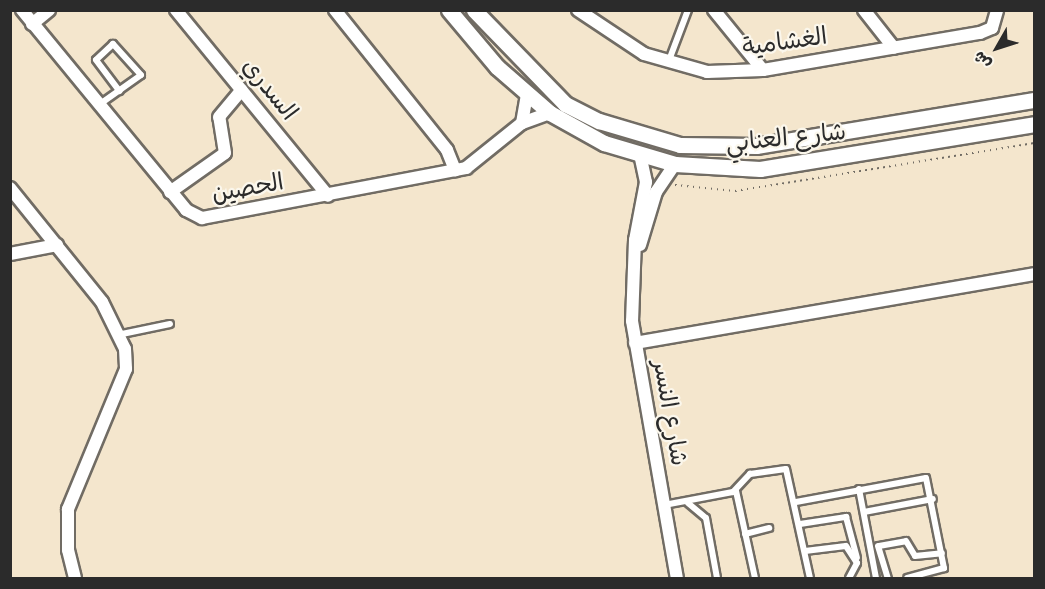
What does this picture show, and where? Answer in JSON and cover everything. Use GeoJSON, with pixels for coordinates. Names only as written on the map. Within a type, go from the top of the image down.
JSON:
{"type":"FeatureCollection","features":[{"type":"Feature","properties":{"kind":"street","name":"الحصين"},"geometry":{"type":"LineString","coordinates":[[22,10],[170,192],[186,210],[202,218],[328,196],[475,165],[522,123],[550,113]]}},
{"type":"Feature","properties":{"kind":"street"},"geometry":{"type":"LineString","coordinates":[[32,24],[49,10]]}},
{"type":"Feature","properties":{"kind":"street","name":"السدري"},"geometry":{"type":"LineString","coordinates":[[176,10],[328,196]]}},
{"type":"Feature","properties":{"kind":"street"},"geometry":{"type":"LineString","coordinates":[[335,10],[447,150],[455,170]]}},
{"type":"Feature","properties":{"kind":"street","name":"شارع العنابي"},"geometry":{"type":"LineString","coordinates":[[449,10],[527,96],[550,113],[604,143],[675,164],[760,169],[1034,124]]}},
{"type":"Feature","properties":{"kind":"street","name":"شارع العنابي"},"geometry":{"type":"LineString","coordinates":[[474,10],[565,104],[610,125],[680,145],[756,146],[1035,100]]}},
{"type":"Feature","properties":{"kind":"street","name":"الغشامية"},"geometry":{"type":"LineString","coordinates":[[578,10],[618,40],[668,63],[707,72],[763,70],[980,33],[992,28],[997,10]]}},
{"type":"Feature","properties":{"kind":"street"},"geometry":{"type":"LineString","coordinates":[[714,10],[763,70]]}},
{"type":"Feature","properties":{"kind":"street"},"geometry":{"type":"LineString","coordinates":[[864,10],[894,48]]}},
{"type":"Feature","properties":{"kind":"street"},"geometry":{"type":"LineString","coordinates":[[170,192],[225,153],[219,117],[242,90]]}},
{"type":"Feature","properties":{"kind":"street"},"geometry":{"type":"LineString","coordinates":[[522,123],[527,96]]}},
{"type":"Feature","properties":{"kind":"street","name":"شارع النسر"},"geometry":{"type":"LineString","coordinates":[[640,154],[646,182],[630,298],[635,343],[677,579]]}},
{"type":"Feature","properties":{"kind":"street","name":"شارع النسر"},"geometry":{"type":"LineString","coordinates":[[635,254],[660,183],[675,164]]}},
{"type":"Feature","properties":{"kind":"street"},"geometry":{"type":"LineString","coordinates":[[10,188],[57,245],[122,334],[126,369],[68,508],[68,550],[75,579]]}},
{"type":"Feature","properties":{"kind":"street"},"geometry":{"type":"LineString","coordinates":[[10,254],[57,245]]}},
{"type":"Feature","properties":{"kind":"street"},"geometry":{"type":"LineString","coordinates":[[635,343],[1035,274]]}},
{"type":"Feature","properties":{"kind":"lane"},"geometry":{"type":"LineString","coordinates":[[668,63],[688,10]]}},
{"type":"Feature","properties":{"kind":"lane"},"geometry":{"type":"LineString","coordinates":[[100,104],[119,91],[141,73],[113,44],[96,60],[119,91]]}},
{"type":"Feature","properties":{"kind":"lane"},"geometry":{"type":"LineString","coordinates":[[122,334],[170,324]]}},
{"type":"Feature","properties":{"kind":"lane"},"geometry":{"type":"LineString","coordinates":[[664,505],[736,491],[750,474],[786,469],[796,502],[810,579]]}},
{"type":"Feature","properties":{"kind":"lane"},"geometry":{"type":"LineString","coordinates":[[796,502],[926,478],[933,499],[942,553],[942,571],[907,579]]}},
{"type":"Feature","properties":{"kind":"lane"},"geometry":{"type":"LineString","coordinates":[[859,489],[876,579]]}},
{"type":"Feature","properties":{"kind":"lane"},"geometry":{"type":"LineString","coordinates":[[736,491],[755,579]]}},
{"type":"Feature","properties":{"kind":"lane"},"geometry":{"type":"LineString","coordinates":[[864,512],[933,499]]}},
{"type":"Feature","properties":{"kind":"lane"},"geometry":{"type":"LineString","coordinates":[[686,502],[706,518],[717,579]]}},
{"type":"Feature","properties":{"kind":"lane"},"geometry":{"type":"LineString","coordinates":[[792,524],[846,517],[857,558],[849,579]]}},
{"type":"Feature","properties":{"kind":"lane"},"geometry":{"type":"LineString","coordinates":[[745,534],[769,528]]}},
{"type":"Feature","properties":{"kind":"lane"},"geometry":{"type":"LineString","coordinates":[[871,547],[906,541],[915,556],[942,553]]}},
{"type":"Feature","properties":{"kind":"lane"},"geometry":{"type":"LineString","coordinates":[[805,551],[841,544],[857,558]]}},
{"type":"Feature","properties":{"kind":"lane"},"geometry":{"type":"LineString","coordinates":[[879,546],[888,579]]}},
{"type":"Feature","properties":{"kind":"path"},"geometry":{"type":"LineString","coordinates":[[660,183],[735,191],[1035,143]]}}]}
